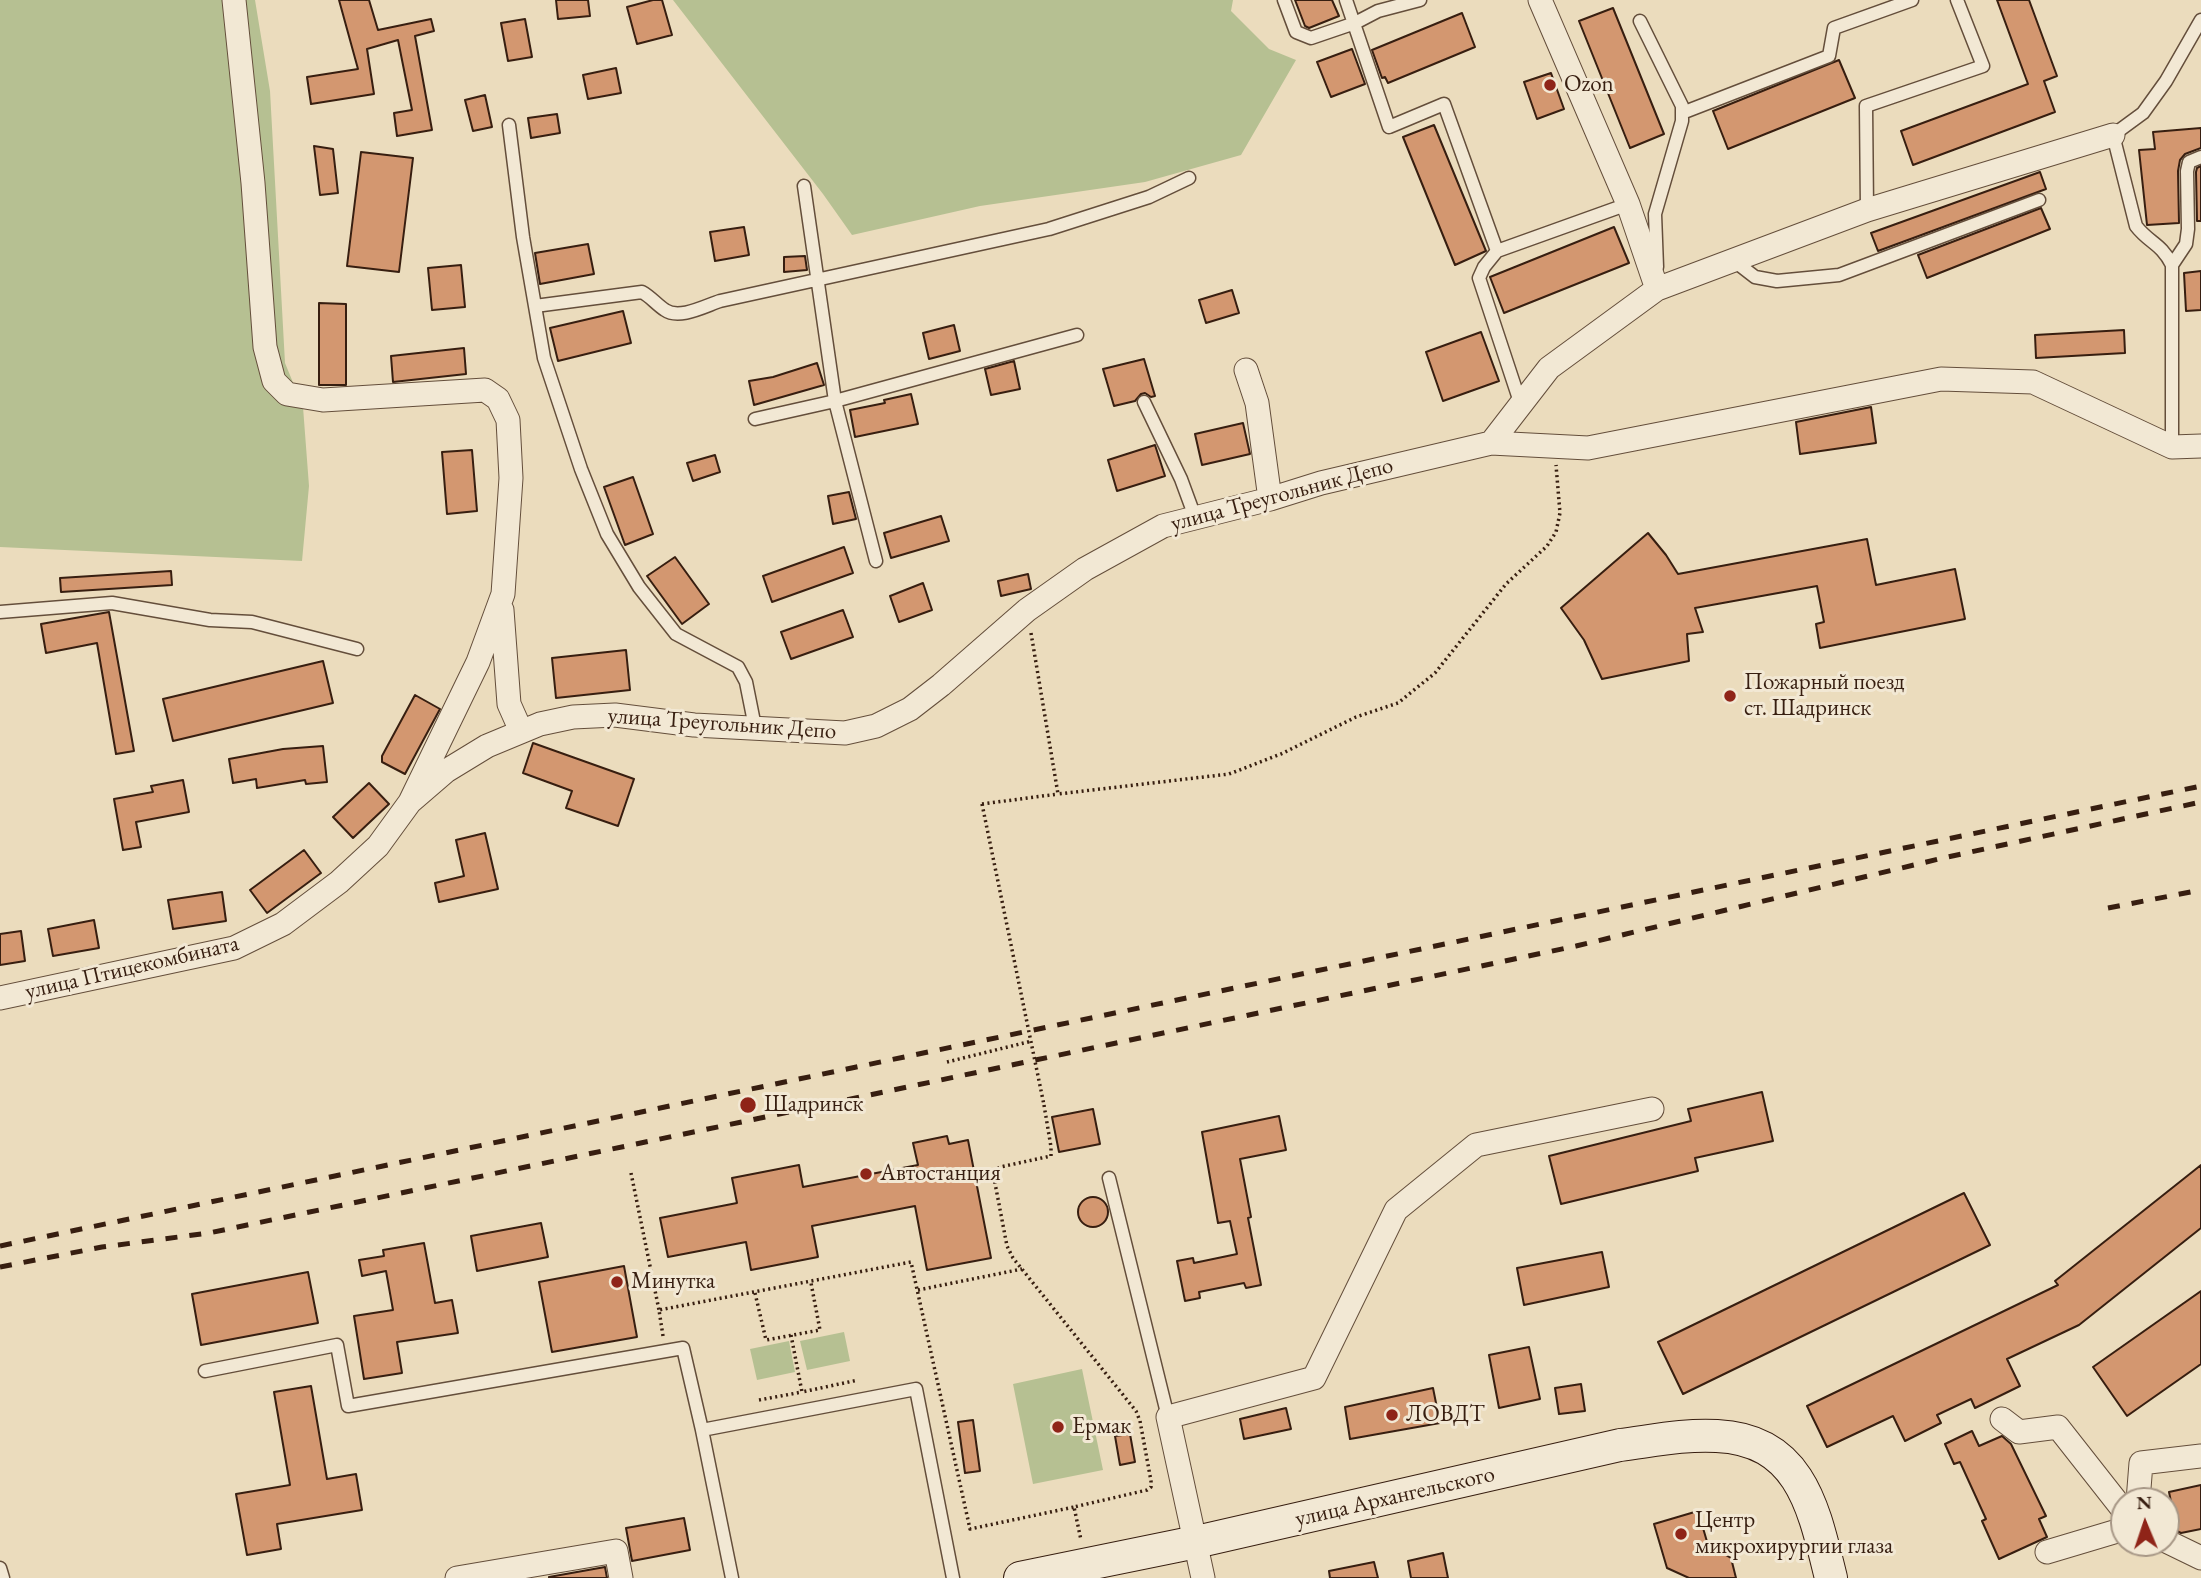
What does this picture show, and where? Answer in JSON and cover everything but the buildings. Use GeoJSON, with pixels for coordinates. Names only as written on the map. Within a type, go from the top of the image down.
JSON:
{"type":"FeatureCollection","features":[{"type":"Feature","properties":{"kind":"street","name":"улица Птицекомбината"},"geometry":{"type":"LineString","coordinates":[[0,998],[234,948],[283,924],[340,882],[378,846],[410,802],[478,662],[503,593],[512,478],[508,420],[498,399],[485,390],[323,400],[288,394],[274,381],[265,347],[252,170],[234,0]]}},
{"type":"Feature","properties":{"kind":"street"},"geometry":{"type":"LineString","coordinates":[[1540,0],[1628,204],[1657,289]]}},
{"type":"Feature","properties":{"kind":"street"},"geometry":{"type":"LineString","coordinates":[[1491,443],[1549,368],[1657,289],[1867,210],[2113,135]]}},
{"type":"Feature","properties":{"kind":"street"},"geometry":{"type":"LineString","coordinates":[[1246,370],[1256,403],[1270,499]]}},
{"type":"Feature","properties":{"kind":"street","name":"улица Треугольник Депо"},"geometry":{"type":"LineString","coordinates":[[410,802],[446,771],[487,746],[540,724],[573,717],[615,715],[694,725],[845,733],[876,726],[910,709],[1027,610],[1085,569],[1163,526],[1321,483],[1491,443],[1588,448],[1941,379],[2033,382],[2172,447],[2201,446]]}},
{"type":"Feature","properties":{"kind":"street"},"geometry":{"type":"LineString","coordinates":[[501,600],[509,704],[521,731]]}},
{"type":"Feature","properties":{"kind":"street"},"geometry":{"type":"LineString","coordinates":[[1203,1578],[1168,1417],[1314,1378],[1396,1210],[1476,1145],[1652,1109]]}},
{"type":"Feature","properties":{"kind":"street"},"geometry":{"type":"LineString","coordinates":[[2002,1419],[2018,1432],[2058,1427],[2110,1493]]}},
{"type":"Feature","properties":{"kind":"street","name":"улица Архангельского"},"geometry":{"type":"LineString","coordinates":[[1035,1577],[1620,1446],[1685,1437],[1717,1436],[1758,1444],[1784,1462],[1802,1487],[1816,1523],[1831,1578]]}},
{"type":"Feature","properties":{"kind":"street"},"geometry":{"type":"LineString","coordinates":[[2138,1487],[2141,1463],[2201,1456]]}},
{"type":"Feature","properties":{"kind":"street"},"geometry":{"type":"LineString","coordinates":[[2047,1552],[2110,1533]]}},
{"type":"Feature","properties":{"kind":"street"},"geometry":{"type":"LineString","coordinates":[[2180,1548],[2201,1558]]}},
{"type":"Feature","properties":{"kind":"street"},"geometry":{"type":"LineString","coordinates":[[457,1578],[616,1551],[621,1578]]}},
{"type":"Feature","properties":{"kind":"lane"},"geometry":{"type":"LineString","coordinates":[[1284,0],[1296,32],[1311,38],[1355,23],[1378,11],[1420,0]]}},
{"type":"Feature","properties":{"kind":"lane"},"geometry":{"type":"LineString","coordinates":[[1346,0],[1389,127],[1444,104],[1497,251]]}},
{"type":"Feature","properties":{"kind":"lane"},"geometry":{"type":"LineString","coordinates":[[1682,113],[1829,56],[1834,28],[1912,0]]}},
{"type":"Feature","properties":{"kind":"lane"},"geometry":{"type":"LineString","coordinates":[[1867,210],[1866,106],[1983,66],[1957,0]]}},
{"type":"Feature","properties":{"kind":"lane"},"geometry":{"type":"LineString","coordinates":[[2172,441],[2172,265],[2165,251],[2143,235],[2136,226],[2113,135],[2143,113],[2166,81],[2201,20]]}},
{"type":"Feature","properties":{"kind":"lane"},"geometry":{"type":"LineString","coordinates":[[1640,21],[1682,106],[1682,121],[1655,214],[1657,289]]}},
{"type":"Feature","properties":{"kind":"lane"},"geometry":{"type":"LineString","coordinates":[[509,125],[523,237],[544,358],[581,469],[607,534],[639,587],[676,634],[738,667],[746,682],[755,727]]}},
{"type":"Feature","properties":{"kind":"lane"},"geometry":{"type":"LineString","coordinates":[[2172,265],[2186,244],[2189,162],[2201,157]]}},
{"type":"Feature","properties":{"kind":"lane"},"geometry":{"type":"LineString","coordinates":[[535,306],[642,292],[667,312],[681,313],[720,301],[1049,229],[1149,197],[1189,178]]}},
{"type":"Feature","properties":{"kind":"lane"},"geometry":{"type":"LineString","coordinates":[[804,186],[835,401],[876,561]]}},
{"type":"Feature","properties":{"kind":"lane"},"geometry":{"type":"LineString","coordinates":[[1733,260],[1755,277],[1777,281],[1839,275],[2039,200]]}},
{"type":"Feature","properties":{"kind":"lane"},"geometry":{"type":"LineString","coordinates":[[1521,405],[1479,278],[1484,267],[1497,251],[1628,204]]}},
{"type":"Feature","properties":{"kind":"lane"},"geometry":{"type":"LineString","coordinates":[[755,419],[835,401],[1077,335]]}},
{"type":"Feature","properties":{"kind":"lane"},"geometry":{"type":"LineString","coordinates":[[1144,402],[1181,479],[1195,517]]}},
{"type":"Feature","properties":{"kind":"lane"},"geometry":{"type":"LineString","coordinates":[[0,612],[112,603],[210,620],[252,622],[357,649]]}},
{"type":"Feature","properties":{"kind":"lane"},"geometry":{"type":"LineString","coordinates":[[1109,1178],[1168,1417]]}},
{"type":"Feature","properties":{"kind":"lane"},"geometry":{"type":"LineString","coordinates":[[205,1371],[337,1345],[348,1406],[684,1348],[732,1578]]}},
{"type":"Feature","properties":{"kind":"lane"},"geometry":{"type":"LineString","coordinates":[[702,1430],[916,1390],[953,1578]]}},
{"type":"Feature","properties":{"kind":"lane"},"geometry":{"type":"LineString","coordinates":[[0,1567],[2,1578]]}},
{"type":"Feature","properties":{"kind":"path"},"geometry":{"type":"LineString","coordinates":[[659,1310],[911,1262],[970,1529],[1151,1487],[1136,1411],[1009,1252],[994,1178],[995,1171],[1000,1167],[1051,1156],[1051,1147],[1032,1041],[982,804],[1229,774],[1281,754],[1356,717],[1398,703],[1435,673],[1506,584],[1547,546],[1556,532],[1560,513],[1555,446]]}},
{"type":"Feature","properties":{"kind":"path"},"geometry":{"type":"LineString","coordinates":[[1027,610],[1058,794]]}},
{"type":"Feature","properties":{"kind":"path"},"geometry":{"type":"LineString","coordinates":[[947,1062],[1032,1041]]}},
{"type":"Feature","properties":{"kind":"path"},"geometry":{"type":"LineString","coordinates":[[631,1173],[666,1352]]}},
{"type":"Feature","properties":{"kind":"path"},"geometry":{"type":"LineString","coordinates":[[918,1290],[1021,1269]]}},
{"type":"Feature","properties":{"kind":"path"},"geometry":{"type":"LineString","coordinates":[[755,1293],[765,1340],[820,1330],[811,1282]]}},
{"type":"Feature","properties":{"kind":"path"},"geometry":{"type":"LineString","coordinates":[[791,1335],[802,1392]]}},
{"type":"Feature","properties":{"kind":"path"},"geometry":{"type":"LineString","coordinates":[[759,1400],[858,1380]]}},
{"type":"Feature","properties":{"kind":"path"},"geometry":{"type":"LineString","coordinates":[[1074,1507],[1087,1564]]}},
{"type":"Feature","properties":{"kind":"green space"},"geometry":{"type":"Polygon","coordinates":[[[0,0],[255,0],[270,91],[285,363],[303,407],[309,486],[302,561],[0,547],[0,0]]]}},
{"type":"Feature","properties":{"kind":"green space"},"geometry":{"type":"Polygon","coordinates":[[[673,0],[1233,0],[1231,11],[1269,49],[1296,60],[1241,155],[1145,182],[980,206],[852,235],[673,0]]]}},
{"type":"Feature","properties":{"kind":"green space"},"geometry":{"type":"Polygon","coordinates":[[[844,1332],[850,1361],[807,1370],[800,1341],[844,1332]]]}},
{"type":"Feature","properties":{"kind":"green space"},"geometry":{"type":"Polygon","coordinates":[[[789,1341],[795,1372],[757,1380],[750,1349],[789,1341]]]}},
{"type":"Feature","properties":{"kind":"green space","name":"Ермак"},"geometry":{"type":"Polygon","coordinates":[[[1082,1369],[1103,1470],[1033,1484],[1013,1384],[1082,1369]]]}},
{"type":"Feature","properties":{"kind":"railway"},"geometry":{"type":"LineString","coordinates":[[0,1246],[2201,786]]}},
{"type":"Feature","properties":{"kind":"railway"},"geometry":{"type":"LineString","coordinates":[[0,1267],[102,1247],[209,1233],[1576,946],[1943,858],[2201,802]]}},
{"type":"Feature","properties":{"kind":"railway"},"geometry":{"type":"LineString","coordinates":[[2108,908],[2201,890]]}},
{"type":"Feature","properties":{"kind":"place","name":"Ozon"},"geometry":{"type":"Point","coordinates":[1550,85]}},
{"type":"Feature","properties":{"kind":"place","name":"Пожарный поезд ст. Шадринск"},"geometry":{"type":"Point","coordinates":[1730,696]}},
{"type":"Feature","properties":{"kind":"place","name":"Шадринск"},"geometry":{"type":"Point","coordinates":[748,1105]}},
{"type":"Feature","properties":{"kind":"place","name":"Автостанция"},"geometry":{"type":"Point","coordinates":[866,1174]}},
{"type":"Feature","properties":{"kind":"place","name":"Минутка"},"geometry":{"type":"Point","coordinates":[617,1282]}},
{"type":"Feature","properties":{"kind":"place","name":"ЛОВДТ"},"geometry":{"type":"Point","coordinates":[1392,1415]}},
{"type":"Feature","properties":{"kind":"place","name":"Ермак"},"geometry":{"type":"Point","coordinates":[1058,1427]}},
{"type":"Feature","properties":{"kind":"place","name":"Центр микрохирургии глаза"},"geometry":{"type":"Point","coordinates":[1681,1534]}}]}
